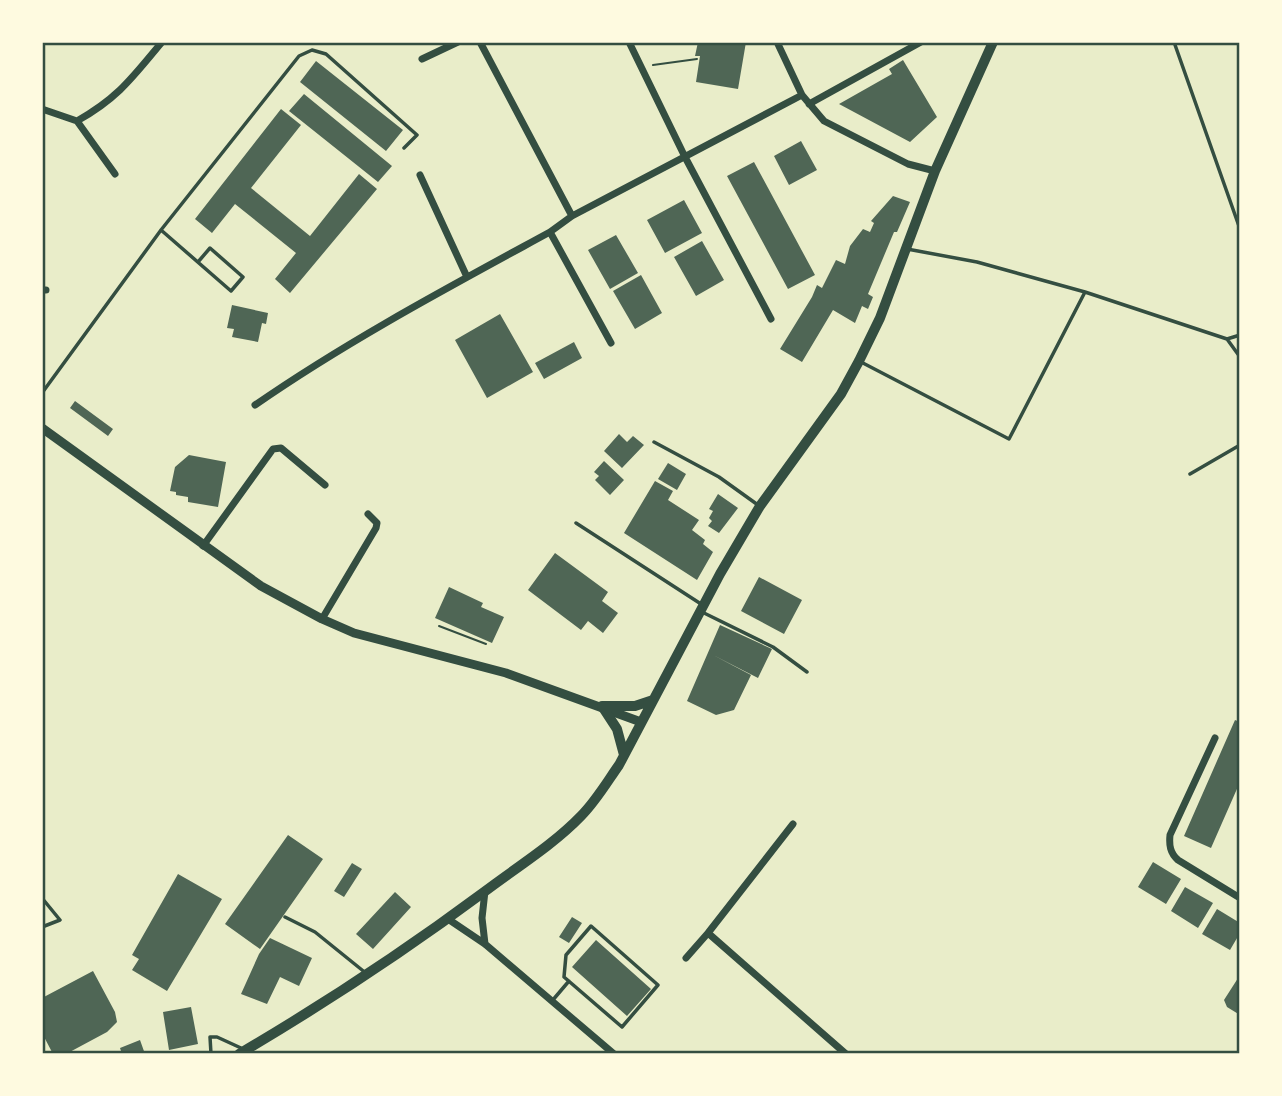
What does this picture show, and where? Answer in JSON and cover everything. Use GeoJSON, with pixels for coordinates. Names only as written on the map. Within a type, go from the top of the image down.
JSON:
{"type":"FeatureCollection","features":[{"type":"Feature","properties":{"kind":"main road"},"geometry":{"type":"LineString","coordinates":[[242,1052],[367,974],[448,919],[555,840],[582,816],[601,792],[624,755],[701,608],[760,506],[841,394],[859,361],[880,318],[935,171],[993,42]]}},
{"type":"Feature","properties":{"kind":"main road"},"geometry":{"type":"LineString","coordinates":[[602,706],[635,706],[653,700]]}},
{"type":"Feature","properties":{"kind":"main road"},"geometry":{"type":"LineString","coordinates":[[602,706],[617,729],[624,755]]}},
{"type":"Feature","properties":{"kind":"street"},"geometry":{"type":"LineString","coordinates":[[77,121],[103,107],[121,91],[162,42]]}},
{"type":"Feature","properties":{"kind":"street"},"geometry":{"type":"LineString","coordinates":[[422,59],[458,42]]}},
{"type":"Feature","properties":{"kind":"street"},"geometry":{"type":"LineString","coordinates":[[480,42],[572,216]]}},
{"type":"Feature","properties":{"kind":"street"},"geometry":{"type":"LineString","coordinates":[[629,42],[685,157],[771,319]]}},
{"type":"Feature","properties":{"kind":"street"},"geometry":{"type":"LineString","coordinates":[[778,42],[802,95],[824,121],[908,164],[935,171]]}},
{"type":"Feature","properties":{"kind":"street"},"geometry":{"type":"LineString","coordinates":[[809,104],[921,42]]}},
{"type":"Feature","properties":{"kind":"street"},"geometry":{"type":"LineString","coordinates":[[256,405],[313,365],[550,232],[572,216],[802,95]]}},
{"type":"Feature","properties":{"kind":"street"},"geometry":{"type":"LineString","coordinates":[[42,110],[77,121],[115,174]]}},
{"type":"Feature","properties":{"kind":"street"},"geometry":{"type":"LineString","coordinates":[[420,175],[467,277]]}},
{"type":"Feature","properties":{"kind":"street"},"geometry":{"type":"LineString","coordinates":[[550,232],[611,342]]}},
{"type":"Feature","properties":{"kind":"street"},"geometry":{"type":"LineString","coordinates":[[42,428],[261,586],[322,619],[354,633],[506,673],[641,722]]}},
{"type":"Feature","properties":{"kind":"street"},"geometry":{"type":"LineString","coordinates":[[203,546],[273,449],[281,448],[325,485]]}},
{"type":"Feature","properties":{"kind":"street"},"geometry":{"type":"LineString","coordinates":[[322,619],[376,528],[377,523],[368,514]]}},
{"type":"Feature","properties":{"kind":"street"},"geometry":{"type":"LineString","coordinates":[[1215,738],[1170,835],[1169,843],[1174,856],[1240,898]]}},
{"type":"Feature","properties":{"kind":"street"},"geometry":{"type":"LineString","coordinates":[[686,958],[709,933],[793,824]]}},
{"type":"Feature","properties":{"kind":"street"},"geometry":{"type":"LineString","coordinates":[[485,891],[482,918],[485,944]]}},
{"type":"Feature","properties":{"kind":"street"},"geometry":{"type":"LineString","coordinates":[[448,919],[485,944],[614,1054]]}},
{"type":"Feature","properties":{"kind":"street"},"geometry":{"type":"LineString","coordinates":[[709,933],[846,1054]]}},
{"type":"Feature","properties":{"kind":"lane"},"geometry":{"type":"LineString","coordinates":[[1174,42],[1240,229]]}},
{"type":"Feature","properties":{"kind":"lane"},"geometry":{"type":"LineString","coordinates":[[42,393],[161,230],[299,56],[312,50],[326,54],[416,135],[404,148]]}},
{"type":"Feature","properties":{"kind":"lane"},"geometry":{"type":"LineString","coordinates":[[161,230],[231,291],[243,277],[210,248],[198,262]]}},
{"type":"Feature","properties":{"kind":"lane"},"geometry":{"type":"LineString","coordinates":[[905,249],[977,262],[1084,292],[1227,339],[1240,335]]}},
{"type":"Feature","properties":{"kind":"lane"},"geometry":{"type":"LineString","coordinates":[[859,361],[1009,439],[1084,292]]}},
{"type":"Feature","properties":{"kind":"lane"},"geometry":{"type":"LineString","coordinates":[[1227,339],[1240,358]]}},
{"type":"Feature","properties":{"kind":"lane"},"geometry":{"type":"LineString","coordinates":[[654,442],[719,477],[760,506]]}},
{"type":"Feature","properties":{"kind":"lane"},"geometry":{"type":"LineString","coordinates":[[1190,474],[1240,445]]}},
{"type":"Feature","properties":{"kind":"lane"},"geometry":{"type":"LineString","coordinates":[[576,523],[701,608],[773,646],[807,672]]}},
{"type":"Feature","properties":{"kind":"lane"},"geometry":{"type":"LineString","coordinates":[[42,898],[60,920],[42,927]]}},
{"type":"Feature","properties":{"kind":"lane"},"geometry":{"type":"LineString","coordinates":[[285,918],[315,932],[367,974]]}},
{"type":"Feature","properties":{"kind":"lane"},"geometry":{"type":"LineString","coordinates":[[591,926],[658,985],[622,1027],[569,981],[564,977],[566,955],[591,926]]}},
{"type":"Feature","properties":{"kind":"lane"},"geometry":{"type":"LineString","coordinates":[[552,1001],[569,981]]}},
{"type":"Feature","properties":{"kind":"lane"},"geometry":{"type":"LineString","coordinates":[[211,1054],[210,1037],[217,1037],[242,1052]]}},
{"type":"Feature","properties":{"kind":"path"},"geometry":{"type":"LineString","coordinates":[[641,67],[697,59]]}},
{"type":"Feature","properties":{"kind":"path"},"geometry":{"type":"LineString","coordinates":[[439,626],[486,644]]}},
{"type":"Feature","properties":{"kind":"building"},"geometry":{"type":"Polygon","coordinates":[[[698,42],[746,42],[738,89],[696,82],[700,56],[695,56],[698,42]]]}},
{"type":"Feature","properties":{"kind":"building"},"geometry":{"type":"Polygon","coordinates":[[[903,60],[937,117],[910,142],[839,104],[892,74],[889,69],[903,60]]]}},
{"type":"Feature","properties":{"kind":"building"},"geometry":{"type":"Polygon","coordinates":[[[316,61],[403,130],[386,151],[300,82],[316,61]]]}},
{"type":"Feature","properties":{"kind":"building"},"geometry":{"type":"Polygon","coordinates":[[[304,94],[392,166],[378,182],[289,111],[304,94]]]}},
{"type":"Feature","properties":{"kind":"building"},"geometry":{"type":"Polygon","coordinates":[[[281,109],[301,125],[251,188],[310,236],[359,174],[377,189],[290,293],[275,279],[296,253],[235,204],[212,233],[195,219],[281,109]]]}},
{"type":"Feature","properties":{"kind":"building"},"geometry":{"type":"Polygon","coordinates":[[[801,141],[817,170],[789,185],[774,156],[801,141]]]}},
{"type":"Feature","properties":{"kind":"building"},"geometry":{"type":"Polygon","coordinates":[[[754,162],[815,275],[788,289],[727,176],[754,162]]]}},
{"type":"Feature","properties":{"kind":"building"},"geometry":{"type":"Polygon","coordinates":[[[893,196],[910,202],[868,294],[873,297],[868,309],[862,306],[855,323],[833,310],[802,362],[780,349],[817,285],[822,288],[836,260],[845,264],[850,246],[863,229],[870,232],[874,223],[871,221],[893,196]]]}},
{"type":"Feature","properties":{"kind":"building"},"geometry":{"type":"Polygon","coordinates":[[[684,200],[702,233],[665,253],[647,220],[684,200]]]}},
{"type":"Feature","properties":{"kind":"building"},"geometry":{"type":"Polygon","coordinates":[[[616,235],[638,273],[610,289],[588,250],[616,235]]]}},
{"type":"Feature","properties":{"kind":"building"},"geometry":{"type":"Polygon","coordinates":[[[702,241],[724,280],[696,296],[674,257],[702,241]]]}},
{"type":"Feature","properties":{"kind":"building"},"geometry":{"type":"Polygon","coordinates":[[[641,275],[662,313],[635,329],[613,291],[641,275]]]}},
{"type":"Feature","properties":{"kind":"building"},"geometry":{"type":"Polygon","coordinates":[[[232,305],[268,313],[266,324],[262,323],[258,342],[232,337],[234,329],[227,328],[232,305]]]}},
{"type":"Feature","properties":{"kind":"building"},"geometry":{"type":"Polygon","coordinates":[[[500,314],[533,372],[487,398],[455,340],[500,314]]]}},
{"type":"Feature","properties":{"kind":"building"},"geometry":{"type":"Polygon","coordinates":[[[574,342],[582,358],[544,379],[535,363],[574,342]]]}},
{"type":"Feature","properties":{"kind":"building"},"geometry":{"type":"Polygon","coordinates":[[[75,401],[113,429],[108,436],[70,408],[75,401]]]}},
{"type":"Feature","properties":{"kind":"building"},"geometry":{"type":"Polygon","coordinates":[[[619,434],[627,442],[633,436],[644,445],[622,468],[604,451],[619,434]]]}},
{"type":"Feature","properties":{"kind":"building"},"geometry":{"type":"Polygon","coordinates":[[[189,455],[226,462],[218,507],[188,502],[188,497],[170,491],[175,467],[189,455]]]}},
{"type":"Feature","properties":{"kind":"building"},"geometry":{"type":"Polygon","coordinates":[[[604,461],[624,480],[610,495],[595,480],[599,476],[594,472],[604,461]]]}},
{"type":"Feature","properties":{"kind":"building"},"geometry":{"type":"Polygon","coordinates":[[[668,463],[686,474],[677,490],[658,479],[668,463]]]}},
{"type":"Feature","properties":{"kind":"building"},"geometry":{"type":"Polygon","coordinates":[[[655,481],[673,491],[668,500],[699,520],[692,530],[705,540],[703,544],[713,552],[697,580],[624,533],[655,481]]]}},
{"type":"Feature","properties":{"kind":"building"},"geometry":{"type":"Polygon","coordinates":[[[718,494],[738,508],[719,533],[708,526],[712,521],[709,518],[713,511],[709,509],[718,494]]]}},
{"type":"Feature","properties":{"kind":"building"},"geometry":{"type":"Polygon","coordinates":[[[555,553],[608,592],[602,601],[618,613],[603,633],[588,621],[581,630],[528,590],[555,553]]]}},
{"type":"Feature","properties":{"kind":"building"},"geometry":{"type":"Polygon","coordinates":[[[759,577],[802,600],[784,634],[741,611],[759,577]]]}},
{"type":"Feature","properties":{"kind":"building"},"geometry":{"type":"Polygon","coordinates":[[[449,587],[483,603],[481,607],[504,617],[492,643],[435,618],[449,587]]]}},
{"type":"Feature","properties":{"kind":"building"},"geometry":{"type":"Polygon","coordinates":[[[720,625],[772,649],[758,678],[713,655],[751,675],[734,710],[716,715],[687,701],[720,625]]]}},
{"type":"Feature","properties":{"kind":"building"},"geometry":{"type":"Polygon","coordinates":[[[1235,720],[1240,722],[1240,782],[1211,848],[1184,836],[1235,720]]]}},
{"type":"Feature","properties":{"kind":"building"},"geometry":{"type":"Polygon","coordinates":[[[288,835],[323,859],[260,949],[225,924],[288,835]]]}},
{"type":"Feature","properties":{"kind":"building"},"geometry":{"type":"Polygon","coordinates":[[[1153,862],[1181,879],[1166,904],[1138,887],[1153,862]]]}},
{"type":"Feature","properties":{"kind":"building"},"geometry":{"type":"Polygon","coordinates":[[[352,863],[362,869],[344,897],[334,891],[352,863]]]}},
{"type":"Feature","properties":{"kind":"building"},"geometry":{"type":"Polygon","coordinates":[[[178,874],[222,899],[167,991],[132,970],[139,959],[132,955],[178,874]]]}},
{"type":"Feature","properties":{"kind":"building"},"geometry":{"type":"Polygon","coordinates":[[[1185,887],[1213,903],[1198,928],[1171,911],[1185,887]]]}},
{"type":"Feature","properties":{"kind":"building"},"geometry":{"type":"Polygon","coordinates":[[[395,892],[411,907],[373,949],[356,934],[395,892]]]}},
{"type":"Feature","properties":{"kind":"building"},"geometry":{"type":"Polygon","coordinates":[[[1217,909],[1240,923],[1240,933],[1230,950],[1202,934],[1217,909]]]}},
{"type":"Feature","properties":{"kind":"building"},"geometry":{"type":"Polygon","coordinates":[[[572,917],[582,923],[569,943],[559,937],[572,917]]]}},
{"type":"Feature","properties":{"kind":"building"},"geometry":{"type":"Polygon","coordinates":[[[270,938],[312,958],[299,986],[280,977],[267,1004],[241,994],[259,954],[270,938]]]}},
{"type":"Feature","properties":{"kind":"building"},"geometry":{"type":"Polygon","coordinates":[[[596,940],[651,989],[627,1016],[572,967],[596,940]]]}},
{"type":"Feature","properties":{"kind":"building"},"geometry":{"type":"Polygon","coordinates":[[[93,971],[115,1012],[117,1022],[107,1032],[66,1054],[53,1054],[42,1033],[42,998],[93,971]]]}},
{"type":"Feature","properties":{"kind":"building"},"geometry":{"type":"Polygon","coordinates":[[[1240,975],[1240,1015],[1227,1007],[1224,1000],[1240,975]]]}},
{"type":"Feature","properties":{"kind":"building"},"geometry":{"type":"Polygon","coordinates":[[[191,1007],[198,1044],[169,1050],[163,1012],[191,1007]]]}},
{"type":"Feature","properties":{"kind":"building"},"geometry":{"type":"Polygon","coordinates":[[[140,1040],[145,1054],[122,1054],[120,1048],[140,1040]]]}}]}
